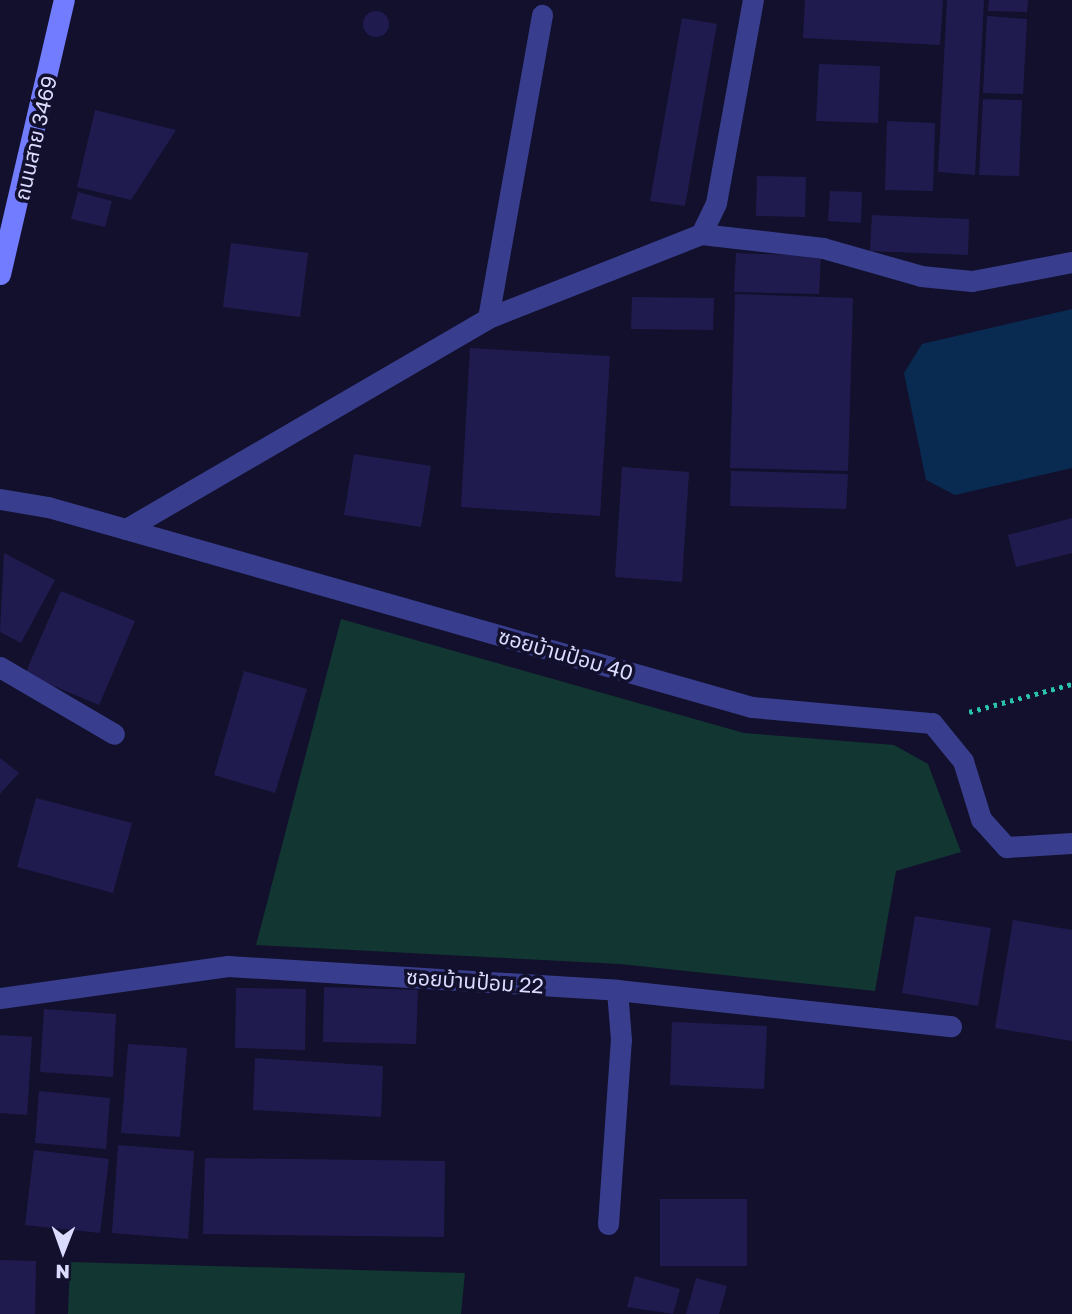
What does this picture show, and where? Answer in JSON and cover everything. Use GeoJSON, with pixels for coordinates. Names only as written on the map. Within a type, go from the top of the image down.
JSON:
{"type":"FeatureCollection","features":[{"type":"Feature","properties":{"kind":"street","name":"ถนนสาย 3469"},"geometry":{"type":"LineString","coordinates":[[0,274],[64,0]]}},
{"type":"Feature","properties":{"kind":"street"},"geometry":{"type":"LineString","coordinates":[[701,234],[716,203],[752,0]]}},
{"type":"Feature","properties":{"kind":"street"},"geometry":{"type":"LineString","coordinates":[[488,318],[542,15]]}},
{"type":"Feature","properties":{"kind":"street"},"geometry":{"type":"LineString","coordinates":[[127,529],[488,318],[701,234],[823,248],[921,276],[972,281],[1072,262]]}},
{"type":"Feature","properties":{"kind":"street","name":"ซอยบ้านป้อม 40"},"geometry":{"type":"LineString","coordinates":[[0,499],[127,529],[752,707],[932,723]]}},
{"type":"Feature","properties":{"kind":"street"},"geometry":{"type":"LineString","coordinates":[[0,667],[114,734]]}},
{"type":"Feature","properties":{"kind":"street"},"geometry":{"type":"LineString","coordinates":[[932,723],[963,761],[981,819],[1006,847],[1072,843]]}},
{"type":"Feature","properties":{"kind":"street","name":"ซอยบ้านป้อม 22"},"geometry":{"type":"LineString","coordinates":[[0,998],[228,966],[617,990],[951,1026]]}},
{"type":"Feature","properties":{"kind":"street"},"geometry":{"type":"LineString","coordinates":[[608,1224],[621,1040],[617,990]]}},
{"type":"Feature","properties":{"kind":"path"},"geometry":{"type":"LineString","coordinates":[[932,723],[1072,684]]}},
{"type":"Feature","properties":{"kind":"green space"},"geometry":{"type":"Polygon","coordinates":[[[341,619],[744,733],[894,745],[928,764],[961,852],[896,871],[875,991],[620,964],[256,945],[341,619]]]}},
{"type":"Feature","properties":{"kind":"green space"},"geometry":{"type":"Polygon","coordinates":[[[70,1262],[465,1273],[461,1314],[68,1314],[70,1262]]]}},
{"type":"Feature","properties":{"kind":"water"},"geometry":{"type":"Polygon","coordinates":[[[1072,309],[1072,468],[955,495],[926,480],[904,373],[922,344],[1072,309]]]}},
{"type":"Feature","properties":{"kind":"building"},"geometry":{"type":"Polygon","coordinates":[[[805,0],[943,0],[940,45],[803,38],[805,0]]]}},
{"type":"Feature","properties":{"kind":"building"},"geometry":{"type":"Polygon","coordinates":[[[947,0],[984,0],[975,175],[938,172],[947,0]]]}},
{"type":"Feature","properties":{"kind":"building"},"geometry":{"type":"Polygon","coordinates":[[[989,0],[1028,0],[1027,12],[988,11],[989,0]]]}},
{"type":"Feature","properties":{"kind":"building"},"geometry":{"type":"Polygon","coordinates":[[[376,11],[385,15],[389,24],[385,33],[376,37],[367,33],[363,24],[367,15],[376,11]]]}},
{"type":"Feature","properties":{"kind":"building"},"geometry":{"type":"Polygon","coordinates":[[[987,16],[1027,19],[1023,94],[983,93],[987,16]]]}},
{"type":"Feature","properties":{"kind":"building"},"geometry":{"type":"Polygon","coordinates":[[[682,18],[717,24],[685,206],[650,201],[682,18]]]}},
{"type":"Feature","properties":{"kind":"building"},"geometry":{"type":"Polygon","coordinates":[[[819,64],[880,66],[878,123],[816,121],[819,64]]]}},
{"type":"Feature","properties":{"kind":"building"},"geometry":{"type":"Polygon","coordinates":[[[983,99],[1022,100],[1019,176],[979,175],[983,99]]]}},
{"type":"Feature","properties":{"kind":"building"},"geometry":{"type":"Polygon","coordinates":[[[95,110],[176,130],[131,200],[77,187],[95,110]]]}},
{"type":"Feature","properties":{"kind":"building"},"geometry":{"type":"Polygon","coordinates":[[[887,121],[935,123],[933,191],[885,190],[887,121]]]}},
{"type":"Feature","properties":{"kind":"building"},"geometry":{"type":"Polygon","coordinates":[[[757,176],[806,177],[805,217],[756,216],[757,176]]]}},
{"type":"Feature","properties":{"kind":"building"},"geometry":{"type":"Polygon","coordinates":[[[830,191],[862,192],[861,223],[828,221],[830,191]]]}},
{"type":"Feature","properties":{"kind":"building"},"geometry":{"type":"Polygon","coordinates":[[[78,192],[112,201],[105,227],[71,219],[78,192]]]}},
{"type":"Feature","properties":{"kind":"building"},"geometry":{"type":"Polygon","coordinates":[[[872,215],[969,219],[968,255],[870,251],[872,215]]]}},
{"type":"Feature","properties":{"kind":"building"},"geometry":{"type":"Polygon","coordinates":[[[231,243],[308,253],[300,317],[223,307],[231,243]]]}},
{"type":"Feature","properties":{"kind":"building"},"geometry":{"type":"Polygon","coordinates":[[[736,253],[821,256],[819,294],[734,292],[736,253]]]}},
{"type":"Feature","properties":{"kind":"building"},"geometry":{"type":"Polygon","coordinates":[[[735,294],[853,298],[848,471],[730,468],[735,294]]]}},
{"type":"Feature","properties":{"kind":"building"},"geometry":{"type":"Polygon","coordinates":[[[632,297],[714,298],[713,330],[631,329],[632,297]]]}},
{"type":"Feature","properties":{"kind":"building"},"geometry":{"type":"Polygon","coordinates":[[[470,348],[610,356],[600,516],[461,507],[470,348]]]}},
{"type":"Feature","properties":{"kind":"building"},"geometry":{"type":"Polygon","coordinates":[[[354,454],[431,466],[421,527],[344,515],[354,454]]]}},
{"type":"Feature","properties":{"kind":"building"},"geometry":{"type":"Polygon","coordinates":[[[622,467],[689,472],[682,582],[615,577],[622,467]]]}},
{"type":"Feature","properties":{"kind":"building"},"geometry":{"type":"Polygon","coordinates":[[[731,471],[848,474],[846,509],[730,506],[731,471]]]}},
{"type":"Feature","properties":{"kind":"building"},"geometry":{"type":"Polygon","coordinates":[[[1072,518],[1072,553],[1016,567],[1008,535],[1072,518]]]}},
{"type":"Feature","properties":{"kind":"building"},"geometry":{"type":"Polygon","coordinates":[[[4,553],[55,580],[21,643],[0,632],[4,553]]]}},
{"type":"Feature","properties":{"kind":"building"},"geometry":{"type":"Polygon","coordinates":[[[61,591],[135,621],[99,705],[25,674],[61,591]]]}},
{"type":"Feature","properties":{"kind":"building"},"geometry":{"type":"Polygon","coordinates":[[[244,671],[307,689],[275,793],[214,775],[244,671]]]}},
{"type":"Feature","properties":{"kind":"building"},"geometry":{"type":"Polygon","coordinates":[[[0,758],[19,773],[0,794],[0,758]]]}},
{"type":"Feature","properties":{"kind":"building"},"geometry":{"type":"Polygon","coordinates":[[[36,798],[132,823],[113,893],[17,867],[36,798]]]}},
{"type":"Feature","properties":{"kind":"building"},"geometry":{"type":"Polygon","coordinates":[[[915,916],[991,928],[978,1006],[902,993],[915,916]]]}},
{"type":"Feature","properties":{"kind":"building"},"geometry":{"type":"Polygon","coordinates":[[[1013,920],[1072,930],[1072,1041],[995,1028],[1013,920]]]}},
{"type":"Feature","properties":{"kind":"building"},"geometry":{"type":"Polygon","coordinates":[[[324,987],[418,990],[416,1044],[323,1042],[324,987]]]}},
{"type":"Feature","properties":{"kind":"building"},"geometry":{"type":"Polygon","coordinates":[[[236,988],[306,989],[305,1050],[235,1048],[236,988]]]}},
{"type":"Feature","properties":{"kind":"building"},"geometry":{"type":"Polygon","coordinates":[[[44,1009],[116,1014],[113,1077],[40,1072],[44,1009]]]}},
{"type":"Feature","properties":{"kind":"building"},"geometry":{"type":"Polygon","coordinates":[[[672,1022],[767,1026],[764,1089],[670,1085],[672,1022]]]}},
{"type":"Feature","properties":{"kind":"building"},"geometry":{"type":"Polygon","coordinates":[[[0,1035],[32,1037],[27,1115],[0,1113],[0,1035]]]}},
{"type":"Feature","properties":{"kind":"building"},"geometry":{"type":"Polygon","coordinates":[[[128,1044],[187,1048],[180,1137],[121,1133],[128,1044]]]}},
{"type":"Feature","properties":{"kind":"building"},"geometry":{"type":"Polygon","coordinates":[[[255,1058],[383,1066],[381,1117],[253,1110],[255,1058]]]}},
{"type":"Feature","properties":{"kind":"building"},"geometry":{"type":"Polygon","coordinates":[[[39,1091],[110,1098],[106,1149],[35,1143],[39,1091]]]}},
{"type":"Feature","properties":{"kind":"building"},"geometry":{"type":"Polygon","coordinates":[[[118,1145],[194,1151],[188,1239],[112,1233],[118,1145]]]}},
{"type":"Feature","properties":{"kind":"building"},"geometry":{"type":"Polygon","coordinates":[[[34,1150],[109,1159],[100,1233],[25,1225],[34,1150]]]}},
{"type":"Feature","properties":{"kind":"building"},"geometry":{"type":"Polygon","coordinates":[[[205,1158],[445,1161],[444,1237],[203,1234],[205,1158]]]}},
{"type":"Feature","properties":{"kind":"building"},"geometry":{"type":"Polygon","coordinates":[[[660,1199],[747,1199],[747,1266],[660,1266],[660,1199]]]}},
{"type":"Feature","properties":{"kind":"building"},"geometry":{"type":"Polygon","coordinates":[[[0,1260],[36,1261],[35,1314],[0,1314],[0,1260]]]}},
{"type":"Feature","properties":{"kind":"building"},"geometry":{"type":"Polygon","coordinates":[[[635,1276],[680,1289],[673,1314],[627,1307],[635,1276]]]}},
{"type":"Feature","properties":{"kind":"building"},"geometry":{"type":"Polygon","coordinates":[[[696,1278],[727,1286],[719,1314],[686,1314],[696,1278]]]}}]}
